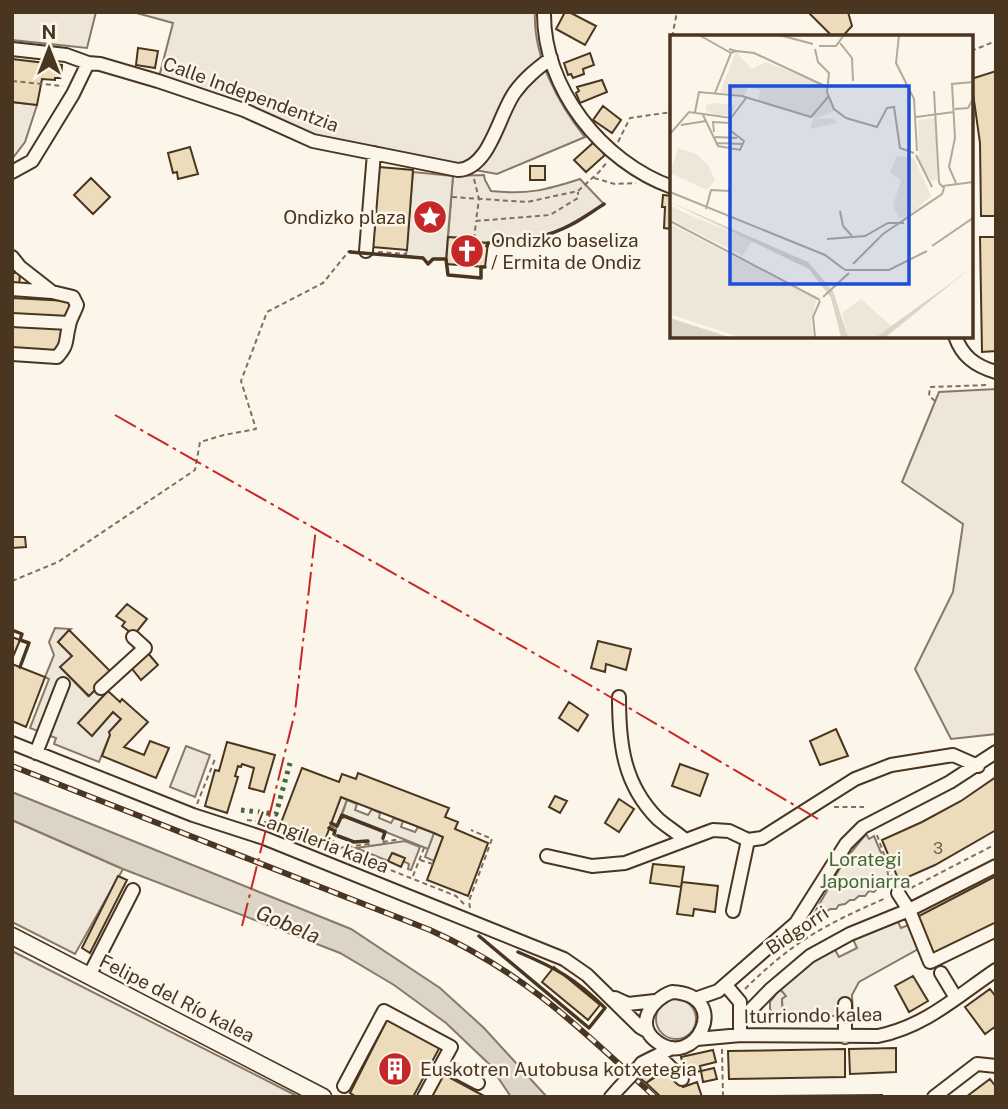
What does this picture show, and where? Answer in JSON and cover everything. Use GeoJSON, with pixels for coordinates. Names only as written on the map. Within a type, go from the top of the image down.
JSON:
{"type":"FeatureCollection","features":[{"type":"Feature","properties":{"kind":"main road","name":"Felipe del Río kalea"},"geometry":{"type":"LineString","coordinates":[[12,936],[323,1097]]}},
{"type":"Feature","properties":{"kind":"street"},"geometry":{"type":"LineString","coordinates":[[544,12],[544,30],[551,58],[565,95],[587,126],[613,153],[648,177],[670,186]]}},
{"type":"Feature","properties":{"kind":"street","name":"Calle Independentzia"},"geometry":{"type":"LineString","coordinates":[[12,49],[66,55],[159,81],[244,110],[313,141],[458,170],[474,164]]}},
{"type":"Feature","properties":{"kind":"street"},"geometry":{"type":"LineString","coordinates":[[474,164],[485,152],[513,94],[525,79],[551,58]]}},
{"type":"Feature","properties":{"kind":"street"},"geometry":{"type":"LineString","coordinates":[[12,172],[32,160],[76,88],[88,63]]}},
{"type":"Feature","properties":{"kind":"street"},"geometry":{"type":"LineString","coordinates":[[366,251],[374,153]]}},
{"type":"Feature","properties":{"kind":"street"},"geometry":{"type":"LineString","coordinates":[[15,264],[52,292]]}},
{"type":"Feature","properties":{"kind":"street"},"geometry":{"type":"LineString","coordinates":[[12,289],[52,292],[72,297],[77,304],[75,315],[69,323],[67,346],[57,357],[12,354]]}},
{"type":"Feature","properties":{"kind":"street"},"geometry":{"type":"LineString","coordinates":[[12,320],[69,323]]}},
{"type":"Feature","properties":{"kind":"street"},"geometry":{"type":"LineString","coordinates":[[956,338],[967,357],[977,366],[996,372]]}},
{"type":"Feature","properties":{"kind":"street"},"geometry":{"type":"LineString","coordinates":[[101,688],[145,648],[133,637]]}},
{"type":"Feature","properties":{"kind":"street"},"geometry":{"type":"LineString","coordinates":[[36,753],[63,684]]}},
{"type":"Feature","properties":{"kind":"street"},"geometry":{"type":"LineString","coordinates":[[619,697],[619,738],[634,786],[657,818],[684,839]]}},
{"type":"Feature","properties":{"kind":"street","name":"Langileria kalea"},"geometry":{"type":"LineString","coordinates":[[12,743],[193,816],[264,838],[564,959],[587,975],[649,1034]]}},
{"type":"Feature","properties":{"kind":"street"},"geometry":{"type":"LineString","coordinates":[[695,999],[728,993],[796,923],[852,836],[871,822],[978,766],[996,752]]}},
{"type":"Feature","properties":{"kind":"street"},"geometry":{"type":"LineString","coordinates":[[547,856],[592,866],[625,863],[712,830],[729,831],[748,840],[762,838],[855,779],[891,765],[953,755],[978,766]]}},
{"type":"Feature","properties":{"kind":"street"},"geometry":{"type":"LineString","coordinates":[[733,911],[748,840]]}},
{"type":"Feature","properties":{"kind":"street"},"geometry":{"type":"LineString","coordinates":[[738,1028],[771,989],[810,956],[850,934],[909,910],[996,866]]}},
{"type":"Feature","properties":{"kind":"street"},"geometry":{"type":"LineString","coordinates":[[89,976],[132,890]]}},
{"type":"Feature","properties":{"kind":"street"},"geometry":{"type":"LineString","coordinates":[[898,893],[909,910],[930,962],[996,930]]}},
{"type":"Feature","properties":{"kind":"street","name":"Iturriondo kalea"},"geometry":{"type":"LineString","coordinates":[[697,1039],[738,1028],[845,1037],[878,1036],[912,1027],[935,1015],[996,970]]}},
{"type":"Feature","properties":{"kind":"street"},"geometry":{"type":"LineString","coordinates":[[941,973],[956,998]]}},
{"type":"Feature","properties":{"kind":"street"},"geometry":{"type":"LineString","coordinates":[[610,996],[628,1004],[655,1001],[672,992],[682,993],[695,999],[704,1009],[705,1020],[697,1039],[690,1044],[672,1048],[640,1066],[615,1092]]}},
{"type":"Feature","properties":{"kind":"street"},"geometry":{"type":"LineString","coordinates":[[728,993],[740,1002],[738,1028]]}},
{"type":"Feature","properties":{"kind":"street"},"geometry":{"type":"LineString","coordinates":[[640,1066],[649,1034],[646,1017],[655,1001]]}},
{"type":"Feature","properties":{"kind":"street"},"geometry":{"type":"LineString","coordinates":[[845,1004],[845,1037]]}},
{"type":"Feature","properties":{"kind":"street"},"geometry":{"type":"LineString","coordinates":[[344,1086],[384,1011],[451,1047],[424,1097]]}},
{"type":"Feature","properties":{"kind":"street"},"geometry":{"type":"LineString","coordinates":[[705,1020],[738,1028]]}},
{"type":"Feature","properties":{"kind":"street"},"geometry":{"type":"LineString","coordinates":[[649,1034],[664,1046],[672,1048]]}},
{"type":"Feature","properties":{"kind":"street"},"geometry":{"type":"LineString","coordinates":[[659,1056],[682,1079]]}},
{"type":"Feature","properties":{"kind":"street"},"geometry":{"type":"LineString","coordinates":[[442,1064],[478,1083]]}},
{"type":"Feature","properties":{"kind":"street"},"geometry":{"type":"LineString","coordinates":[[934,1097],[977,1064],[996,1066]]}},
{"type":"Feature","properties":{"kind":"path"},"geometry":{"type":"LineString","coordinates":[[673,35],[677,12]]}},
{"type":"Feature","properties":{"kind":"path"},"geometry":{"type":"LineString","coordinates":[[973,50],[996,41]]}},
{"type":"Feature","properties":{"kind":"path"},"geometry":{"type":"LineString","coordinates":[[12,81],[76,88]]}},
{"type":"Feature","properties":{"kind":"path"},"geometry":{"type":"LineString","coordinates":[[452,197],[527,202],[578,191],[613,153],[630,118],[670,113]]}},
{"type":"Feature","properties":{"kind":"path"},"geometry":{"type":"LineString","coordinates":[[474,164],[479,199],[474,239]]}},
{"type":"Feature","properties":{"kind":"path"},"geometry":{"type":"LineString","coordinates":[[593,177],[615,184],[633,185],[648,177]]}},
{"type":"Feature","properties":{"kind":"path"},"geometry":{"type":"LineString","coordinates":[[477,221],[550,215],[578,198],[578,191]]}},
{"type":"Feature","properties":{"kind":"path"},"geometry":{"type":"LineString","coordinates":[[12,581],[58,562],[195,470],[200,442],[256,429],[241,381],[267,312],[323,283],[349,251]]}},
{"type":"Feature","properties":{"kind":"path"},"geometry":{"type":"LineString","coordinates":[[935,401],[929,396],[930,387],[989,385]]}},
{"type":"Feature","properties":{"kind":"path"},"geometry":{"type":"LineString","coordinates":[[197,806],[215,759]]}},
{"type":"Feature","properties":{"kind":"path"},"geometry":{"type":"LineString","coordinates":[[814,806],[864,807]]}},
{"type":"Feature","properties":{"kind":"path"},"geometry":{"type":"LineString","coordinates":[[244,819],[268,821],[412,878],[456,896],[471,911],[469,901],[492,839],[471,830]]}},
{"type":"Feature","properties":{"kind":"path"},"geometry":{"type":"LineString","coordinates":[[330,826],[336,828]]}},
{"type":"Feature","properties":{"kind":"path"},"geometry":{"type":"LineString","coordinates":[[875,831],[898,893]]}},
{"type":"Feature","properties":{"kind":"path"},"geometry":{"type":"LineString","coordinates":[[332,846],[336,835]]}},
{"type":"Feature","properties":{"kind":"path"},"geometry":{"type":"LineString","coordinates":[[383,842],[400,839]]}},
{"type":"Feature","properties":{"kind":"path"},"geometry":{"type":"LineString","coordinates":[[338,849],[368,844]]}},
{"type":"Feature","properties":{"kind":"path","name":"Bidgorri"},"geometry":{"type":"LineString","coordinates":[[728,993],[834,920],[956,866],[996,844]]}},
{"type":"Feature","properties":{"kind":"path"},"geometry":{"type":"LineString","coordinates":[[412,878],[424,848]]}},
{"type":"Feature","properties":{"kind":"path"},"geometry":{"type":"LineString","coordinates":[[419,859],[433,864]]}},
{"type":"Feature","properties":{"kind":"path"},"geometry":{"type":"LineString","coordinates":[[722,1046],[723,1097]]}},
{"type":"Feature","properties":{"kind":"green space"},"geometry":{"type":"Polygon","coordinates":[[[12,12],[96,12],[87,48],[12,40],[12,12]]]}},
{"type":"Feature","properties":{"kind":"green space"},"geometry":{"type":"Polygon","coordinates":[[[133,12],[535,12],[538,45],[549,79],[585,137],[497,174],[313,141],[158,81],[173,23],[133,12]]]}},
{"type":"Feature","properties":{"kind":"green space"},"geometry":{"type":"Polygon","coordinates":[[[484,175],[491,191],[504,192],[536,191],[580,179],[604,204],[576,223],[526,239],[486,243],[448,237],[453,176],[484,175]]]}},
{"type":"Feature","properties":{"kind":"green space"},"geometry":{"type":"Polygon","coordinates":[[[996,389],[996,734],[951,739],[915,669],[953,592],[963,524],[902,482],[939,392],[996,389]]]}},
{"type":"Feature","properties":{"kind":"green space"},"geometry":{"type":"Polygon","coordinates":[[[186,746],[210,755],[195,797],[170,787],[186,746]]]}},
{"type":"Feature","properties":{"kind":"green space"},"geometry":{"type":"Polygon","coordinates":[[[341,797],[347,800],[337,826],[331,823],[341,797]]]}},
{"type":"Feature","properties":{"kind":"green space"},"geometry":{"type":"Polygon","coordinates":[[[12,820],[123,869],[75,954],[12,922],[12,820]]]}},
{"type":"Feature","properties":{"kind":"green space"},"geometry":{"type":"Polygon","coordinates":[[[434,833],[443,837],[434,861],[425,857],[434,833]]]}},
{"type":"Feature","properties":{"kind":"green space","name":"Lorategi Japoniarra"},"geometry":{"type":"Polygon","coordinates":[[[866,834],[869,839],[874,836],[887,867],[889,882],[884,888],[869,891],[865,896],[859,896],[836,909],[812,917],[844,861],[866,834]]]}},
{"type":"Feature","properties":{"kind":"green space"},"geometry":{"type":"Polygon","coordinates":[[[405,841],[420,847],[411,870],[408,869],[409,864],[403,861],[404,858],[393,853],[388,861],[356,848],[405,841]]]}},
{"type":"Feature","properties":{"kind":"green space"},"geometry":{"type":"Polygon","coordinates":[[[12,951],[299,1097],[12,1097],[12,951]]]}},
{"type":"Feature","properties":{"kind":"green space"},"geometry":{"type":"Polygon","coordinates":[[[780,989],[787,996],[782,999],[783,1016],[774,1014],[770,1009],[770,1002],[780,989]]]}},
{"type":"Feature","properties":{"kind":"green space"},"geometry":{"type":"Polygon","coordinates":[[[676,999],[690,1005],[696,1019],[690,1033],[676,1039],[662,1033],[656,1019],[662,1005],[676,999]]]}},
{"type":"Feature","properties":{"kind":"shaded area"},"geometry":{"type":"Polygon","coordinates":[[[12,102],[37,105],[25,142],[12,159],[12,102]]]}},
{"type":"Feature","properties":{"kind":"shaded area","name":"Ondizko plaza"},"geometry":{"type":"Polygon","coordinates":[[[413,172],[453,176],[446,259],[433,259],[428,264],[423,258],[406,256],[413,172]]]}},
{"type":"Feature","properties":{"kind":"shaded area"},"geometry":{"type":"Polygon","coordinates":[[[55,628],[71,629],[58,642],[72,656],[61,668],[88,696],[99,686],[108,691],[79,723],[92,735],[113,712],[121,719],[109,732],[99,762],[54,744],[56,738],[30,728],[49,679],[45,677],[54,655],[49,642],[55,628]]]}},
{"type":"Feature","properties":{"kind":"shaded area"},"geometry":{"type":"Polygon","coordinates":[[[347,800],[357,804],[355,810],[368,815],[372,809],[380,813],[379,818],[391,823],[394,818],[403,821],[401,827],[415,832],[418,827],[434,833],[428,849],[386,832],[384,844],[369,846],[368,841],[354,842],[334,834],[340,818],[343,818],[347,800]]]}},
{"type":"Feature","properties":{"kind":"shaded area"},"geometry":{"type":"Polygon","coordinates":[[[897,920],[901,928],[911,924],[920,948],[859,982],[852,995],[853,1016],[783,1016],[782,999],[786,996],[780,989],[808,965],[834,948],[839,957],[857,948],[853,939],[897,920]]]}},
{"type":"Feature","properties":{"kind":"water","name":"Gobela"},"geometry":{"type":"Polygon","coordinates":[[[12,792],[351,929],[440,988],[484,1028],[547,1097],[511,1097],[489,1064],[446,1023],[394,985],[340,953],[123,869],[12,820],[12,792]]]}},
{"type":"Feature","properties":{"kind":"building"},"geometry":{"type":"Polygon","coordinates":[[[565,12],[596,26],[585,45],[556,29],[565,12]]]}},
{"type":"Feature","properties":{"kind":"building"},"geometry":{"type":"Polygon","coordinates":[[[808,12],[848,12],[852,26],[844,35],[831,35],[808,12]]]}},
{"type":"Feature","properties":{"kind":"building"},"geometry":{"type":"Polygon","coordinates":[[[138,48],[158,51],[155,68],[136,65],[138,48]]]}},
{"type":"Feature","properties":{"kind":"building"},"geometry":{"type":"Polygon","coordinates":[[[590,53],[594,65],[583,69],[584,74],[573,78],[571,74],[568,75],[564,63],[590,53]]]}},
{"type":"Feature","properties":{"kind":"building"},"geometry":{"type":"Polygon","coordinates":[[[12,59],[62,65],[61,78],[42,79],[37,105],[12,102],[12,59]]]}},
{"type":"Feature","properties":{"kind":"building"},"geometry":{"type":"Polygon","coordinates":[[[996,71],[996,216],[981,216],[980,143],[973,78],[996,71]]]}},
{"type":"Feature","properties":{"kind":"building"},"geometry":{"type":"Polygon","coordinates":[[[602,80],[607,92],[580,103],[577,87],[602,80]]]}},
{"type":"Feature","properties":{"kind":"building"},"geometry":{"type":"Polygon","coordinates":[[[603,106],[621,120],[612,133],[593,120],[603,106]]]}},
{"type":"Feature","properties":{"kind":"building"},"geometry":{"type":"Polygon","coordinates":[[[594,142],[605,155],[586,172],[574,160],[594,142]]]}},
{"type":"Feature","properties":{"kind":"building"},"geometry":{"type":"Polygon","coordinates":[[[190,147],[198,174],[178,179],[177,172],[173,173],[168,153],[190,147]]]}},
{"type":"Feature","properties":{"kind":"building"},"geometry":{"type":"Polygon","coordinates":[[[530,166],[545,166],[545,180],[530,180],[530,166]]]}},
{"type":"Feature","properties":{"kind":"building"},"geometry":{"type":"Polygon","coordinates":[[[379,167],[413,170],[407,250],[373,247],[379,167]]]}},
{"type":"Feature","properties":{"kind":"building"},"geometry":{"type":"Polygon","coordinates":[[[91,178],[110,197],[93,214],[74,195],[91,178]]]}},
{"type":"Feature","properties":{"kind":"building"},"geometry":{"type":"Polygon","coordinates":[[[663,195],[670,196],[670,229],[664,228],[665,207],[662,207],[663,195]]]}},
{"type":"Feature","properties":{"kind":"building","name":"Ondizko baseliza / Ermita de Ondiz"},"geometry":{"type":"Polygon","coordinates":[[[448,237],[488,243],[485,267],[446,264],[448,237]]]}},
{"type":"Feature","properties":{"kind":"building"},"geometry":{"type":"Polygon","coordinates":[[[980,237],[996,237],[996,351],[982,352],[980,237]]]}},
{"type":"Feature","properties":{"kind":"building"},"geometry":{"type":"Polygon","coordinates":[[[12,273],[20,273],[19,288],[12,288],[12,273]]]}},
{"type":"Feature","properties":{"kind":"building"},"geometry":{"type":"Polygon","coordinates":[[[12,298],[69,301],[70,319],[12,316],[12,298]]]}},
{"type":"Feature","properties":{"kind":"building"},"geometry":{"type":"Polygon","coordinates":[[[12,326],[61,329],[59,352],[12,349],[12,326]]]}},
{"type":"Feature","properties":{"kind":"building"},"geometry":{"type":"Polygon","coordinates":[[[12,537],[25,537],[26,547],[12,548],[12,537]]]}},
{"type":"Feature","properties":{"kind":"building"},"geometry":{"type":"Polygon","coordinates":[[[127,604],[147,619],[134,635],[122,626],[125,622],[116,616],[127,604]]]}},
{"type":"Feature","properties":{"kind":"building"},"geometry":{"type":"Polygon","coordinates":[[[69,630],[112,673],[89,696],[60,667],[72,656],[58,642],[69,630]]]}},
{"type":"Feature","properties":{"kind":"building"},"geometry":{"type":"Polygon","coordinates":[[[12,637],[20,640],[12,659],[12,637]]]}},
{"type":"Feature","properties":{"kind":"building"},"geometry":{"type":"Polygon","coordinates":[[[598,641],[631,649],[626,670],[606,664],[605,672],[591,668],[598,641]]]}},
{"type":"Feature","properties":{"kind":"building"},"geometry":{"type":"Polygon","coordinates":[[[147,652],[158,665],[141,680],[129,665],[147,652]]]}},
{"type":"Feature","properties":{"kind":"building"},"geometry":{"type":"Polygon","coordinates":[[[12,664],[45,677],[26,727],[12,721],[12,664]]]}},
{"type":"Feature","properties":{"kind":"building"},"geometry":{"type":"Polygon","coordinates":[[[108,691],[120,702],[122,699],[148,722],[124,747],[144,755],[150,741],[169,748],[156,778],[102,756],[109,732],[121,719],[113,712],[92,736],[78,723],[108,691]]]}},
{"type":"Feature","properties":{"kind":"building"},"geometry":{"type":"Polygon","coordinates":[[[569,702],[588,715],[578,731],[559,718],[569,702]]]}},
{"type":"Feature","properties":{"kind":"building"},"geometry":{"type":"Polygon","coordinates":[[[836,729],[848,756],[820,765],[810,741],[836,729]]]}},
{"type":"Feature","properties":{"kind":"building"},"geometry":{"type":"Polygon","coordinates":[[[227,742],[275,755],[264,792],[249,788],[254,768],[242,764],[241,767],[238,766],[235,776],[238,777],[227,813],[205,806],[215,770],[219,771],[227,742]]]}},
{"type":"Feature","properties":{"kind":"building"},"geometry":{"type":"Polygon","coordinates":[[[680,764],[708,774],[700,796],[672,786],[680,764]]]}},
{"type":"Feature","properties":{"kind":"building"},"geometry":{"type":"Polygon","coordinates":[[[302,768],[339,782],[342,774],[356,779],[358,773],[449,808],[445,817],[458,822],[455,829],[488,843],[468,896],[427,880],[443,837],[434,833],[341,797],[325,840],[281,823],[302,768]]]}},
{"type":"Feature","properties":{"kind":"building"},"geometry":{"type":"Polygon","coordinates":[[[996,777],[996,830],[935,865],[899,881],[882,840],[961,801],[996,777]]]}},
{"type":"Feature","properties":{"kind":"building"},"geometry":{"type":"Polygon","coordinates":[[[555,796],[567,801],[560,813],[549,807],[555,796]]]}},
{"type":"Feature","properties":{"kind":"building"},"geometry":{"type":"Polygon","coordinates":[[[619,799],[634,809],[619,832],[605,823],[619,799]]]}},
{"type":"Feature","properties":{"kind":"building"},"geometry":{"type":"Polygon","coordinates":[[[392,853],[405,858],[401,867],[388,861],[392,853]]]}},
{"type":"Feature","properties":{"kind":"building"},"geometry":{"type":"Polygon","coordinates":[[[653,864],[684,867],[681,887],[650,883],[653,864]]]}},
{"type":"Feature","properties":{"kind":"building"},"geometry":{"type":"Polygon","coordinates":[[[118,876],[127,880],[90,953],[82,948],[118,876]]]}},
{"type":"Feature","properties":{"kind":"building"},"geometry":{"type":"Polygon","coordinates":[[[996,876],[996,926],[931,957],[917,917],[996,876]]]}},
{"type":"Feature","properties":{"kind":"building"},"geometry":{"type":"Polygon","coordinates":[[[682,882],[718,886],[715,912],[694,909],[693,916],[677,914],[682,882]]]}},
{"type":"Feature","properties":{"kind":"building"},"geometry":{"type":"Polygon","coordinates":[[[554,967],[600,1005],[588,1020],[542,982],[554,967]]]}},
{"type":"Feature","properties":{"kind":"building"},"geometry":{"type":"Polygon","coordinates":[[[913,976],[928,1001],[909,1012],[895,986],[913,976]]]}},
{"type":"Feature","properties":{"kind":"building"},"geometry":{"type":"Polygon","coordinates":[[[990,989],[996,997],[996,1026],[985,1034],[965,1007],[990,989]]]}},
{"type":"Feature","properties":{"kind":"building","name":"Euskotren Autobusa kotxetegia"},"geometry":{"type":"Polygon","coordinates":[[[388,1018],[441,1045],[413,1097],[357,1097],[350,1093],[388,1018]]]}},
{"type":"Feature","properties":{"kind":"building"},"geometry":{"type":"Polygon","coordinates":[[[896,1048],[896,1072],[850,1074],[849,1049],[896,1048]]]}},
{"type":"Feature","properties":{"kind":"building"},"geometry":{"type":"Polygon","coordinates":[[[845,1049],[845,1077],[729,1079],[728,1051],[845,1049]]]}},
{"type":"Feature","properties":{"kind":"building"},"geometry":{"type":"Polygon","coordinates":[[[713,1050],[716,1062],[700,1066],[701,1071],[685,1074],[681,1057],[713,1050]]]}},
{"type":"Feature","properties":{"kind":"building"},"geometry":{"type":"Polygon","coordinates":[[[714,1068],[717,1079],[703,1082],[701,1071],[714,1068]]]}},
{"type":"Feature","properties":{"kind":"building"},"geometry":{"type":"Polygon","coordinates":[[[654,1069],[657,1076],[646,1083],[640,1078],[654,1069]]]}},
{"type":"Feature","properties":{"kind":"building"},"geometry":{"type":"Polygon","coordinates":[[[668,1073],[683,1087],[697,1082],[702,1097],[661,1097],[646,1083],[654,1077],[668,1073]]]}},
{"type":"Feature","properties":{"kind":"building","name":"Euskotren Autobusa kotxetegia"},"geometry":{"type":"Polygon","coordinates":[[[443,1074],[486,1097],[430,1097],[443,1074]]]}},
{"type":"Feature","properties":{"kind":"building"},"geometry":{"type":"Polygon","coordinates":[[[990,1079],[996,1087],[996,1097],[966,1097],[990,1079]]]}},
{"type":"Feature","properties":{"kind":"building"},"geometry":{"type":"Polygon","coordinates":[[[772,1096],[884,1097],[771,1097],[772,1096]]]}},
{"type":"Feature","properties":{"kind":"railway"},"geometry":{"type":"LineString","coordinates":[[12,766],[430,930],[464,946],[523,983],[550,1004],[655,1097]]}},
{"type":"Feature","properties":{"kind":"hedge"},"geometry":{"type":"LineString","coordinates":[[241,810],[276,814],[290,763]]}},
{"type":"Feature","properties":{"kind":"wall"},"geometry":{"type":"LineString","coordinates":[[487,246],[488,243],[556,232],[604,204]]}},
{"type":"Feature","properties":{"kind":"wall"},"geometry":{"type":"LineString","coordinates":[[350,252],[423,258],[428,264],[433,259],[446,259],[448,275],[481,278],[481,267],[485,267]]}},
{"type":"Feature","properties":{"kind":"wall"},"geometry":{"type":"LineString","coordinates":[[12,630],[22,634],[20,640],[29,643],[20,667]]}},
{"type":"Feature","properties":{"kind":"wall"},"geometry":{"type":"LineString","coordinates":[[331,823],[337,826],[342,815]]}},
{"type":"Feature","properties":{"kind":"wall"},"geometry":{"type":"LineString","coordinates":[[344,816],[385,832],[383,838]]}},
{"type":"Feature","properties":{"kind":"wall"},"geometry":{"type":"LineString","coordinates":[[329,828],[335,831],[334,834]]}},
{"type":"Feature","properties":{"kind":"wall"},"geometry":{"type":"LineString","coordinates":[[338,836],[354,842],[368,841]]}},
{"type":"Feature","properties":{"kind":"wall"},"geometry":{"type":"LineString","coordinates":[[479,936],[589,1028],[605,1008],[565,975],[518,952]]}},
{"type":"Feature","properties":{"kind":"power"},"geometry":{"type":"LineString","coordinates":[[115,415],[583,681],[818,819]]}},
{"type":"Feature","properties":{"kind":"power"},"geometry":{"type":"LineString","coordinates":[[242,926],[295,712],[316,528]]}},
{"type":"Feature","properties":{"kind":"place","name":"Ondizko plaza"},"geometry":{"type":"Point","coordinates":[430,217]}},
{"type":"Feature","properties":{"kind":"place","name":"Ondizko baseliza / Ermita de Ondiz"},"geometry":{"type":"Point","coordinates":[467,251]}},
{"type":"Feature","properties":{"kind":"place","name":"Euskotren Autobusa kotxetegia"},"geometry":{"type":"Point","coordinates":[395,1069]}}]}
